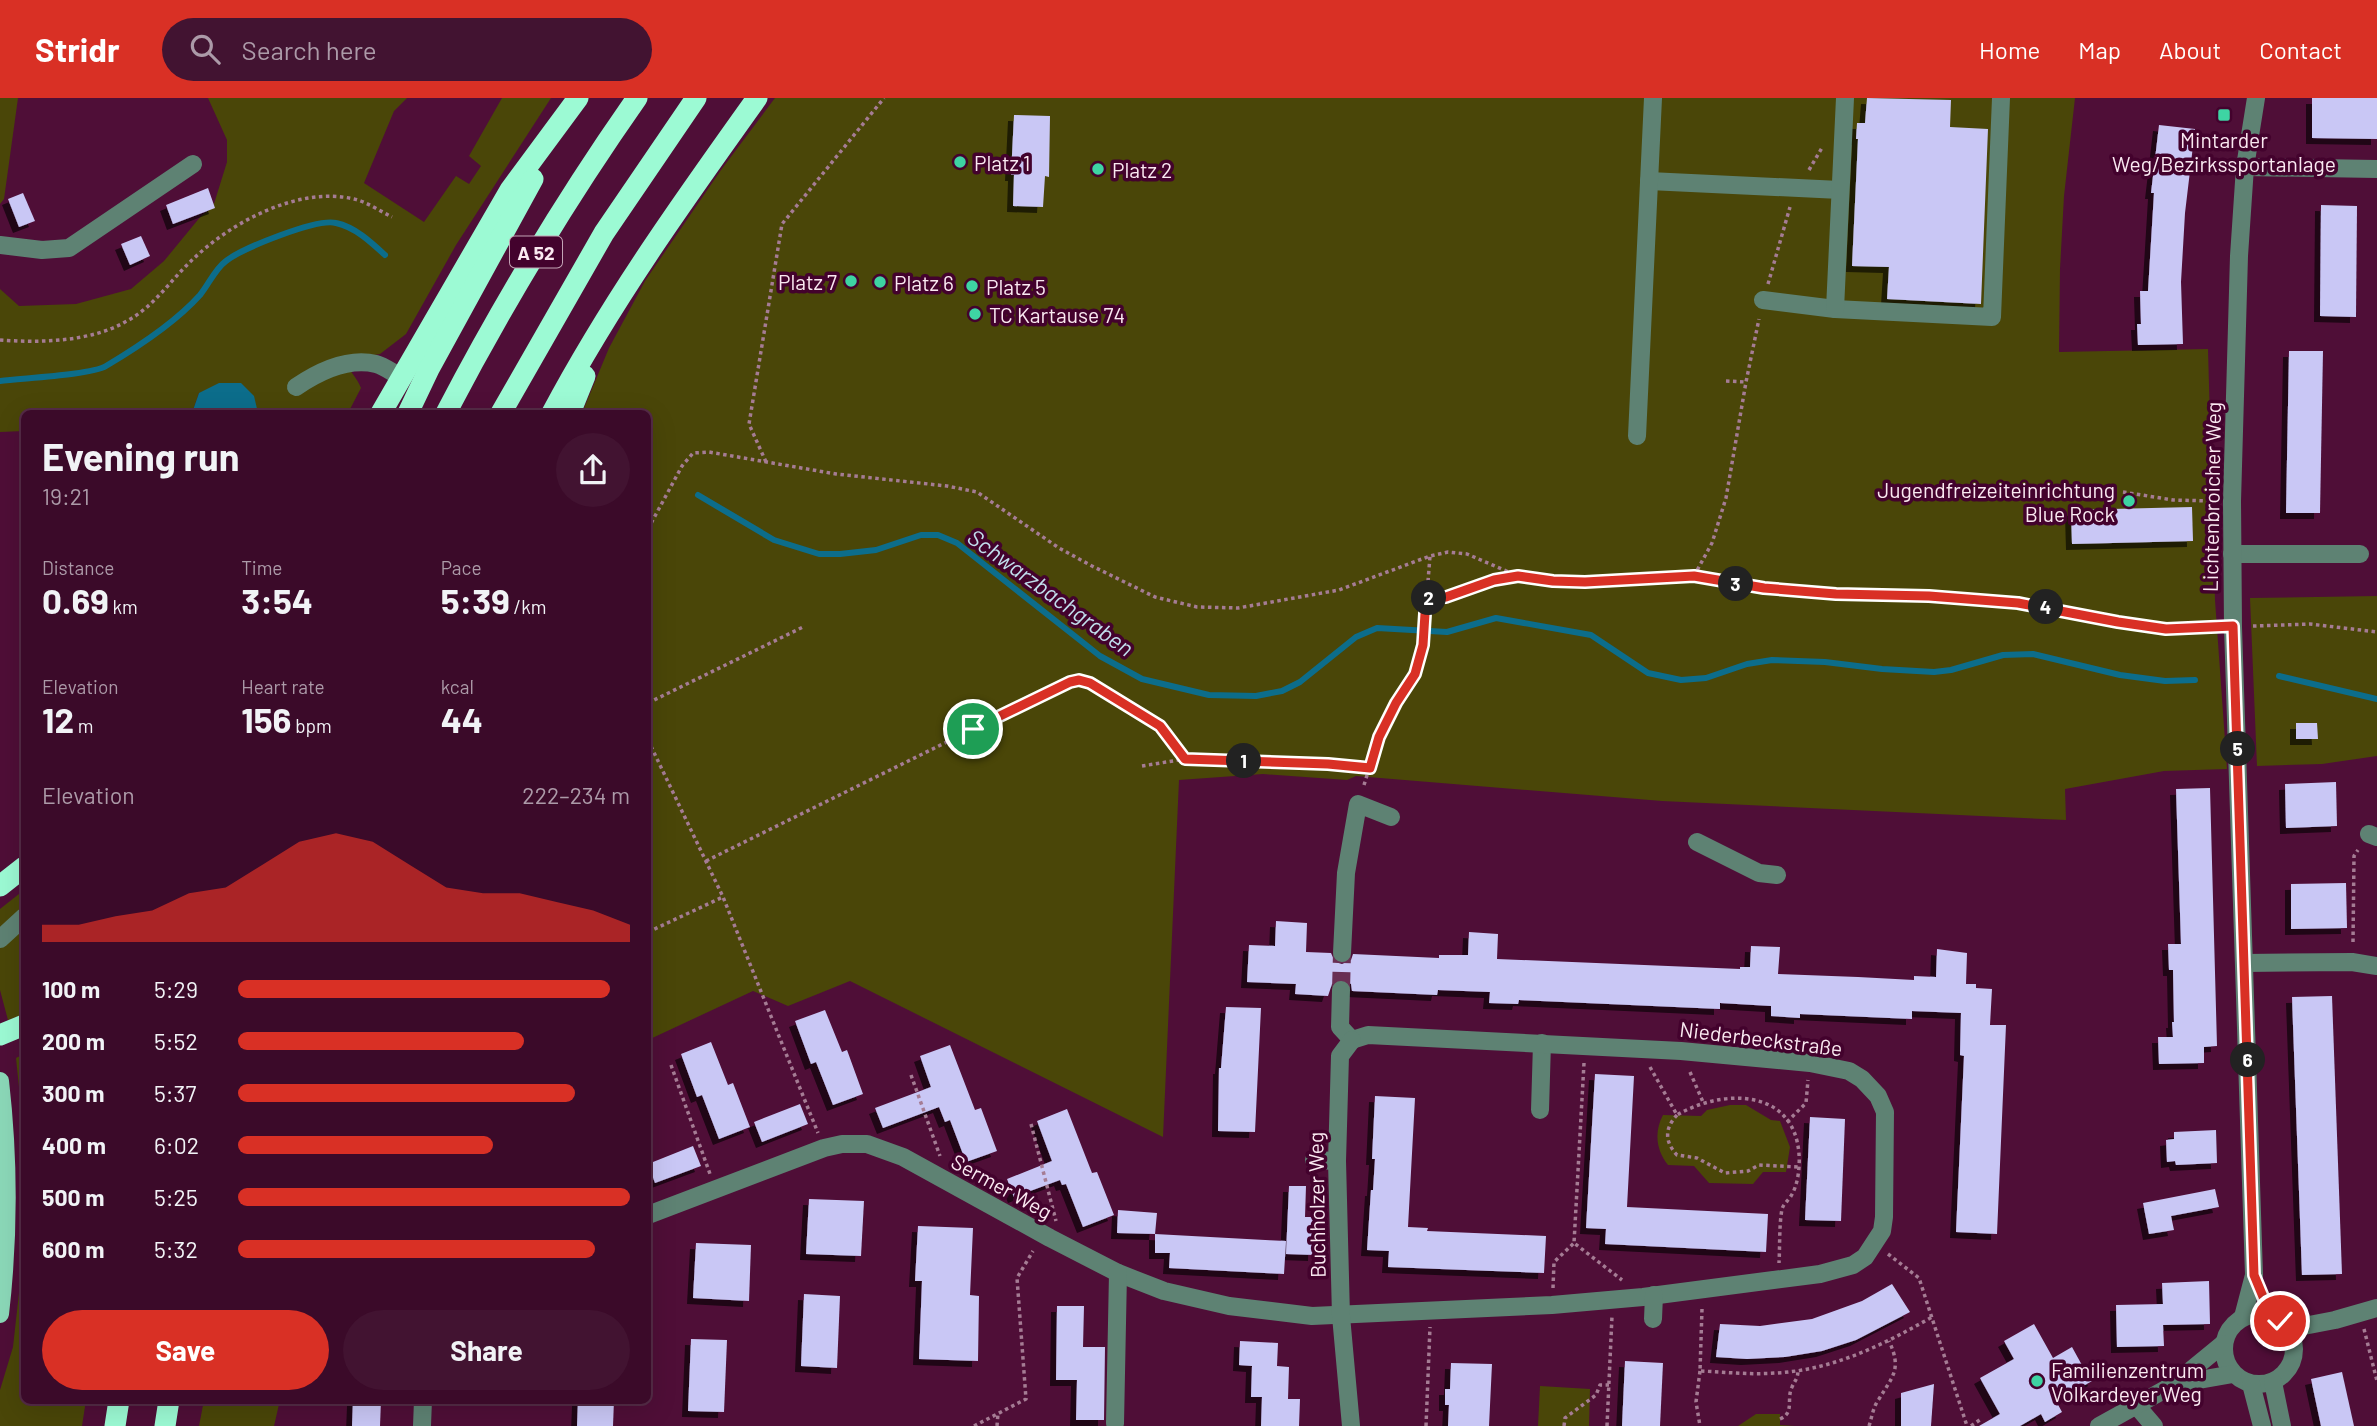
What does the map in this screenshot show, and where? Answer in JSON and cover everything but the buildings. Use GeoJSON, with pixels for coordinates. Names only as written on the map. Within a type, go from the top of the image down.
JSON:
{"type":"FeatureCollection","features":[{"type":"Feature","properties":{"kind":"highway","name":"A 52"},"geometry":{"type":"LineString","coordinates":[[448,410],[556,218],[637,98]]}},
{"type":"Feature","properties":{"kind":"highway","name":"A 52"},"geometry":{"type":"LineString","coordinates":[[503,410],[604,233],[696,98]]}},
{"type":"Feature","properties":{"kind":"highway"},"geometry":{"type":"LineString","coordinates":[[554,410],[582,357],[626,286],[757,98]]}},
{"type":"Feature","properties":{"kind":"highway"},"geometry":{"type":"LineString","coordinates":[[383,410],[510,190],[574,103]]}},
{"type":"Feature","properties":{"kind":"highway"},"geometry":{"type":"LineString","coordinates":[[409,410],[429,369],[574,103]]}},
{"type":"Feature","properties":{"kind":"highway"},"geometry":{"type":"LineString","coordinates":[[570,410],[626,286]]}},
{"type":"Feature","properties":{"kind":"highway"},"geometry":{"type":"LineString","coordinates":[[0,886],[21,869]]}},
{"type":"Feature","properties":{"kind":"highway"},"geometry":{"type":"LineString","coordinates":[[0,1035],[21,1026]]}},
{"type":"Feature","properties":{"kind":"highway"},"geometry":{"type":"LineString","coordinates":[[115,1426],[118,1404]]}},
{"type":"Feature","properties":{"kind":"highway"},"geometry":{"type":"LineString","coordinates":[[165,1426],[168,1404]]}},
{"type":"Feature","properties":{"kind":"main road"},"geometry":{"type":"LineString","coordinates":[[0,1081],[9,1185],[7,1256],[0,1314]]}},
{"type":"Feature","properties":{"kind":"street"},"geometry":{"type":"LineString","coordinates":[[1637,436],[1653,98]]}},
{"type":"Feature","properties":{"kind":"street"},"geometry":{"type":"LineString","coordinates":[[1835,309],[1845,98]]}},
{"type":"Feature","properties":{"kind":"street"},"geometry":{"type":"LineString","coordinates":[[1763,300],[1835,309],[1992,317],[2001,98]]}},
{"type":"Feature","properties":{"kind":"street","name":"Lichtenbroicher Weg"},"geometry":{"type":"LineString","coordinates":[[2243,1317],[2254,1275],[2233,626],[2232,501],[2239,256],[2245,167],[2256,98]]}},
{"type":"Feature","properties":{"kind":"street"},"geometry":{"type":"LineString","coordinates":[[0,245],[42,250],[69,248],[193,164]]}},
{"type":"Feature","properties":{"kind":"street"},"geometry":{"type":"LineString","coordinates":[[2245,167],[2377,169]]}},
{"type":"Feature","properties":{"kind":"street"},"geometry":{"type":"LineString","coordinates":[[1649,181],[1840,190]]}},
{"type":"Feature","properties":{"kind":"street"},"geometry":{"type":"LineString","coordinates":[[296,387],[325,369],[359,363],[376,364],[401,377]]}},
{"type":"Feature","properties":{"kind":"street"},"geometry":{"type":"LineString","coordinates":[[2232,554],[2360,554]]}},
{"type":"Feature","properties":{"kind":"street"},"geometry":{"type":"LineString","coordinates":[[1342,953],[1346,873],[1358,804],[1391,817]]}},
{"type":"Feature","properties":{"kind":"street"},"geometry":{"type":"LineString","coordinates":[[1697,842],[1759,873],[1777,875]]}},
{"type":"Feature","properties":{"kind":"street"},"geometry":{"type":"LineString","coordinates":[[0,939],[21,920]]}},
{"type":"Feature","properties":{"kind":"street"},"geometry":{"type":"LineString","coordinates":[[2245,963],[2352,962],[2377,965]]}},
{"type":"Feature","properties":{"kind":"street"},"geometry":{"type":"LineString","coordinates":[[1341,990],[1340,1027],[1352,1040]]}},
{"type":"Feature","properties":{"kind":"street","name":"Niederbeckstraße"},"geometry":{"type":"LineString","coordinates":[[1352,1040],[1368,1035],[1464,1047],[1542,1043],[1639,1048],[1810,1063],[1849,1071],[1863,1079],[1878,1096],[1885,1112],[1884,1217],[1882,1231],[1875,1244]]}},
{"type":"Feature","properties":{"kind":"street","name":"Buchholzer Weg"},"geometry":{"type":"LineString","coordinates":[[1351,1426],[1341,1316],[1337,1161],[1340,1056],[1352,1040]]}},
{"type":"Feature","properties":{"kind":"street"},"geometry":{"type":"LineString","coordinates":[[1540,1110],[1542,1043]]}},
{"type":"Feature","properties":{"kind":"street","name":"Sermer Weg"},"geometry":{"type":"LineString","coordinates":[[651,1214],[824,1148],[842,1144],[867,1144],[902,1157],[1118,1273],[1164,1291],[1229,1306],[1312,1316],[1341,1316]]}},
{"type":"Feature","properties":{"kind":"street"},"geometry":{"type":"LineString","coordinates":[[1314,1160],[1337,1161]]}},
{"type":"Feature","properties":{"kind":"street"},"geometry":{"type":"LineString","coordinates":[[1341,1316],[1552,1305],[1649,1296],[1820,1274],[1853,1265],[1875,1244]]}},
{"type":"Feature","properties":{"kind":"street"},"geometry":{"type":"LineString","coordinates":[[1115,1423],[1118,1273]]}},
{"type":"Feature","properties":{"kind":"street","name":"Lichtenbroicher Weg"},"geometry":{"type":"LineString","coordinates":[[2254,1275],[2271,1316]]}},
{"type":"Feature","properties":{"kind":"street"},"geometry":{"type":"LineString","coordinates":[[1649,1296],[1653,1319]]}},
{"type":"Feature","properties":{"kind":"street"},"geometry":{"type":"LineString","coordinates":[[2288,1328],[2335,1320],[2369,1310]]}},
{"type":"Feature","properties":{"kind":"street"},"geometry":{"type":"LineString","coordinates":[[2294,1356],[2288,1328],[2271,1316],[2257,1314],[2243,1317],[2228,1331],[2223,1344],[2225,1361],[2233,1374],[2251,1384],[2263,1385],[2273,1382],[2287,1371],[2294,1356],[2315,1331],[2335,1320]]}},
{"type":"Feature","properties":{"kind":"street"},"geometry":{"type":"LineString","coordinates":[[2099,1426],[2173,1385],[2223,1344]]}},
{"type":"Feature","properties":{"kind":"street"},"geometry":{"type":"LineString","coordinates":[[2173,1385],[2233,1374]]}},
{"type":"Feature","properties":{"kind":"street"},"geometry":{"type":"LineString","coordinates":[[2273,1382],[2282,1426]]}},
{"type":"Feature","properties":{"kind":"street"},"geometry":{"type":"LineString","coordinates":[[2251,1384],[2262,1426]]}},
{"type":"Feature","properties":{"kind":"street"},"geometry":{"type":"LineString","coordinates":[[422,1426],[423,1404]]}},
{"type":"Feature","properties":{"kind":"street"},"geometry":{"type":"LineString","coordinates":[[2136,1405],[2154,1426]]}},
{"type":"Feature","properties":{"kind":"path"},"geometry":{"type":"LineString","coordinates":[[766,462],[749,424],[782,225],[884,98]]}},
{"type":"Feature","properties":{"kind":"path"},"geometry":{"type":"LineString","coordinates":[[0,340],[81,336],[103,332],[125,323],[150,304],[191,261],[223,233],[250,218],[298,200],[326,196],[358,199],[392,217]]}},
{"type":"Feature","properties":{"kind":"path"},"geometry":{"type":"LineString","coordinates":[[1694,576],[1712,543],[1726,498],[1763,300]]}},
{"type":"Feature","properties":{"kind":"path"},"geometry":{"type":"LineString","coordinates":[[1726,381],[1746,382]]}},
{"type":"Feature","properties":{"kind":"path"},"geometry":{"type":"LineString","coordinates":[[651,523],[682,466],[693,453],[709,452],[836,474],[947,486],[977,492],[1059,548],[1092,566],[1155,597],[1197,607],[1238,608],[1339,590],[1430,556],[1448,552],[1467,554],[1518,576],[1553,581],[1585,582],[1694,576],[1764,588],[2018,603],[2166,629],[2310,624],[2377,632]]}},
{"type":"Feature","properties":{"kind":"path"},"geometry":{"type":"LineString","coordinates":[[2123,492],[2173,500],[2232,501]]}},
{"type":"Feature","properties":{"kind":"path"},"geometry":{"type":"LineString","coordinates":[[1358,804],[1385,726],[1415,674],[1423,645],[1430,556]]}},
{"type":"Feature","properties":{"kind":"path"},"geometry":{"type":"LineString","coordinates":[[1426,598],[1446,597],[1494,580],[1518,576]]}},
{"type":"Feature","properties":{"kind":"path"},"geometry":{"type":"LineString","coordinates":[[651,702],[803,627]]}},
{"type":"Feature","properties":{"kind":"path"},"geometry":{"type":"LineString","coordinates":[[706,861],[1062,685],[1079,680],[1090,683],[1160,726],[1185,759]]}},
{"type":"Feature","properties":{"kind":"path"},"geometry":{"type":"LineString","coordinates":[[651,746],[723,897],[824,1148]]}},
{"type":"Feature","properties":{"kind":"path"},"geometry":{"type":"LineString","coordinates":[[1142,766],[1185,759],[1370,768]]}},
{"type":"Feature","properties":{"kind":"path"},"geometry":{"type":"LineString","coordinates":[[2352,962],[2354,856],[2373,835]]}},
{"type":"Feature","properties":{"kind":"path"},"geometry":{"type":"LineString","coordinates":[[651,931],[723,897]]}},
{"type":"Feature","properties":{"kind":"path"},"geometry":{"type":"LineString","coordinates":[[1552,1305],[1554,1262],[1574,1242],[1585,1045]]}},
{"type":"Feature","properties":{"kind":"path"},"geometry":{"type":"LineString","coordinates":[[1639,1048],[1677,1115]]}},
{"type":"Feature","properties":{"kind":"path"},"geometry":{"type":"LineString","coordinates":[[1681,1051],[1703,1102]]}},
{"type":"Feature","properties":{"kind":"path"},"geometry":{"type":"LineString","coordinates":[[1787,1122],[1807,1103],[1810,1063]]}},
{"type":"Feature","properties":{"kind":"path"},"geometry":{"type":"LineString","coordinates":[[671,1066],[716,1189]]}},
{"type":"Feature","properties":{"kind":"path"},"geometry":{"type":"LineString","coordinates":[[911,1075],[944,1165],[937,1176]]}},
{"type":"Feature","properties":{"kind":"path"},"geometry":{"type":"LineString","coordinates":[[1778,1279],[1783,1206],[1792,1195],[1798,1167],[1799,1154],[1796,1137],[1787,1122],[1776,1109],[1757,1100],[1739,1097],[1703,1102],[1677,1115],[1667,1130],[1667,1140],[1677,1155],[1696,1158],[1725,1173],[1748,1171],[1759,1165],[1798,1167]]}},
{"type":"Feature","properties":{"kind":"path"},"geometry":{"type":"LineString","coordinates":[[974,1426],[1026,1399],[1017,1278],[1057,1225],[1031,1125]]}},
{"type":"Feature","properties":{"kind":"path"},"geometry":{"type":"LineString","coordinates":[[1574,1242],[1649,1296]]}},
{"type":"Feature","properties":{"kind":"path"},"geometry":{"type":"LineString","coordinates":[[1875,1244],[1919,1278],[1969,1426],[1982,1419]]}},
{"type":"Feature","properties":{"kind":"path"},"geometry":{"type":"LineString","coordinates":[[1700,1289],[1703,1311],[1696,1402],[1700,1426]]}},
{"type":"Feature","properties":{"kind":"path"},"geometry":{"type":"LineString","coordinates":[[1607,1426],[1612,1299]]}},
{"type":"Feature","properties":{"kind":"path"},"geometry":{"type":"LineString","coordinates":[[2369,1310],[2377,1381]]}},
{"type":"Feature","properties":{"kind":"path"},"geometry":{"type":"LineString","coordinates":[[1426,1426],[1430,1311]]}},
{"type":"Feature","properties":{"kind":"path"},"geometry":{"type":"LineString","coordinates":[[1700,1371],[1777,1373],[1819,1367],[1889,1341],[1932,1317]]}},
{"type":"Feature","properties":{"kind":"path"},"geometry":{"type":"LineString","coordinates":[[1869,1426],[1875,1406],[1895,1373],[1895,1353],[1889,1341]]}},
{"type":"Feature","properties":{"kind":"path"},"geometry":{"type":"LineString","coordinates":[[1780,1419],[1786,1417],[1789,1411],[1791,1387],[1798,1378],[1798,1370]]}},
{"type":"Feature","properties":{"kind":"path"},"geometry":{"type":"LineString","coordinates":[[1564,1426],[1565,1418],[1596,1395],[1600,1385],[1609,1385]]}},
{"type":"Feature","properties":{"kind":"path"},"geometry":{"type":"LineString","coordinates":[[998,1413],[998,1426]]}},
{"type":"Feature","properties":{"kind":"shaded area"},"geometry":{"type":"Polygon","coordinates":[[[0,98],[18,98],[4,199],[0,204],[0,98]]]}},
{"type":"Feature","properties":{"kind":"shaded area"},"geometry":{"type":"Polygon","coordinates":[[[208,98],[407,98],[394,111],[364,183],[424,222],[456,176],[469,184],[481,166],[469,156],[502,98],[551,98],[456,245],[406,334],[380,354],[346,360],[361,388],[350,410],[255,410],[199,393],[193,410],[21,410],[21,431],[0,432],[0,289],[19,306],[76,304],[131,289],[164,261],[201,216],[213,207],[227,162],[227,140],[208,98]]]}},
{"type":"Feature","properties":{"kind":"shaded area"},"geometry":{"type":"Polygon","coordinates":[[[775,98],[2075,98],[2064,196],[2059,352],[2208,349],[2215,600],[2227,769],[2164,771],[2065,789],[2066,820],[1662,801],[1356,776],[1347,780],[1263,774],[1179,780],[1163,1137],[850,981],[788,1006],[753,991],[651,1039],[651,410],[583,410],[609,348],[645,281],[721,170],[775,98]]]}},
{"type":"Feature","properties":{"kind":"shaded area"},"geometry":{"type":"Polygon","coordinates":[[[2377,596],[2377,756],[2322,764],[2257,766],[2250,598],[2377,596]]]}},
{"type":"Feature","properties":{"kind":"shaded area"},"geometry":{"type":"Polygon","coordinates":[[[21,892],[21,1015],[8,1020],[0,990],[0,909],[21,892]]]}},
{"type":"Feature","properties":{"kind":"shaded area"},"geometry":{"type":"Polygon","coordinates":[[[21,1056],[21,1107],[16,1058],[21,1056]]]}},
{"type":"Feature","properties":{"kind":"shaded area"},"geometry":{"type":"Polygon","coordinates":[[[1746,1105],[1771,1120],[1780,1121],[1790,1147],[1786,1172],[1763,1172],[1753,1184],[1709,1183],[1694,1166],[1668,1165],[1658,1141],[1658,1128],[1663,1115],[1701,1116],[1707,1110],[1746,1105]]]}},
{"type":"Feature","properties":{"kind":"shaded area"},"geometry":{"type":"Polygon","coordinates":[[[21,1275],[21,1404],[85,1404],[82,1426],[0,1426],[0,1390],[13,1347],[21,1275]]]}},
{"type":"Feature","properties":{"kind":"shaded area"},"geometry":{"type":"Polygon","coordinates":[[[1540,1386],[1590,1389],[1589,1426],[1538,1426],[1540,1386]]]}},
{"type":"Feature","properties":{"kind":"shaded area"},"geometry":{"type":"Polygon","coordinates":[[[203,1404],[279,1404],[274,1426],[199,1426],[203,1404]]]}},
{"type":"Feature","properties":{"kind":"shaded area"},"geometry":{"type":"Polygon","coordinates":[[[1756,1414],[1780,1414],[1780,1425],[1795,1426],[1738,1426],[1756,1414]]]}},
{"type":"Feature","properties":{"kind":"water"},"geometry":{"type":"Polygon","coordinates":[[[219,383],[241,383],[254,396],[257,410],[193,410],[199,393],[219,383]]]}},
{"type":"Feature","properties":{"kind":"waterway","name":"Schwarzbachgraben"},"geometry":{"type":"LineString","coordinates":[[0,381],[72,374],[106,366],[168,325],[200,295],[226,261],[263,242],[297,229],[327,223],[343,225],[385,255]]}},
{"type":"Feature","properties":{"kind":"waterway","name":"Schwarzbachgraben"},"geometry":{"type":"LineString","coordinates":[[698,495],[774,540],[819,554],[876,550],[921,535],[938,535],[957,543],[1100,656],[1142,679],[1209,695],[1256,696],[1282,691],[1300,682],[1356,637],[1377,628],[1447,632],[1496,618],[1591,635],[1648,673],[1681,680],[1706,678],[1747,664],[1772,660],[1934,672],[1951,670],[2003,655],[2033,654],[2120,675],[2165,681],[2195,680]]}},
{"type":"Feature","properties":{"kind":"waterway","name":"Schwarzbachgraben"},"geometry":{"type":"LineString","coordinates":[[2279,676],[2377,699]]}},
{"type":"Feature","properties":{"kind":"tunnel"},"geometry":{"type":"LineString","coordinates":[[1341,990],[1342,953]]}},
{"type":"Feature","properties":{"kind":"place","name":"Mintarder Weg/Bezirkssportanlage"},"geometry":{"type":"Point","coordinates":[2224,115]}},
{"type":"Feature","properties":{"kind":"place","name":"Platz 1"},"geometry":{"type":"Point","coordinates":[960,162]}},
{"type":"Feature","properties":{"kind":"place","name":"Platz 2"},"geometry":{"type":"Point","coordinates":[1098,169]}},
{"type":"Feature","properties":{"kind":"place","name":"Platz 7"},"geometry":{"type":"Point","coordinates":[851,281]}},
{"type":"Feature","properties":{"kind":"place","name":"Platz 6"},"geometry":{"type":"Point","coordinates":[880,282]}},
{"type":"Feature","properties":{"kind":"place","name":"Platz 5"},"geometry":{"type":"Point","coordinates":[972,286]}},
{"type":"Feature","properties":{"kind":"place","name":"TC Kartause 74"},"geometry":{"type":"Point","coordinates":[975,314]}},
{"type":"Feature","properties":{"kind":"place","name":"Jugendfreizeiteinrichtung Blue Rock"},"geometry":{"type":"Point","coordinates":[2129,501]}},
{"type":"Feature","properties":{"kind":"place","name":"Familienzentrum Volkardeyer Weg"},"geometry":{"type":"Point","coordinates":[2037,1381]}},
{"type":"Feature","properties":{"kind":"route"},"geometry":{"type":"LineString","coordinates":[[973,729],[1062,685],[1079,680],[1090,683],[1160,726],[1185,759],[1370,768],[1379,737],[1396,703],[1415,674],[1423,645],[1426,598],[1446,597],[1494,580],[1518,576],[1585,582],[1694,576],[1764,588],[2018,603],[2166,629],[2233,626],[2254,1275],[2271,1316],[2280,1321]]}}]}
